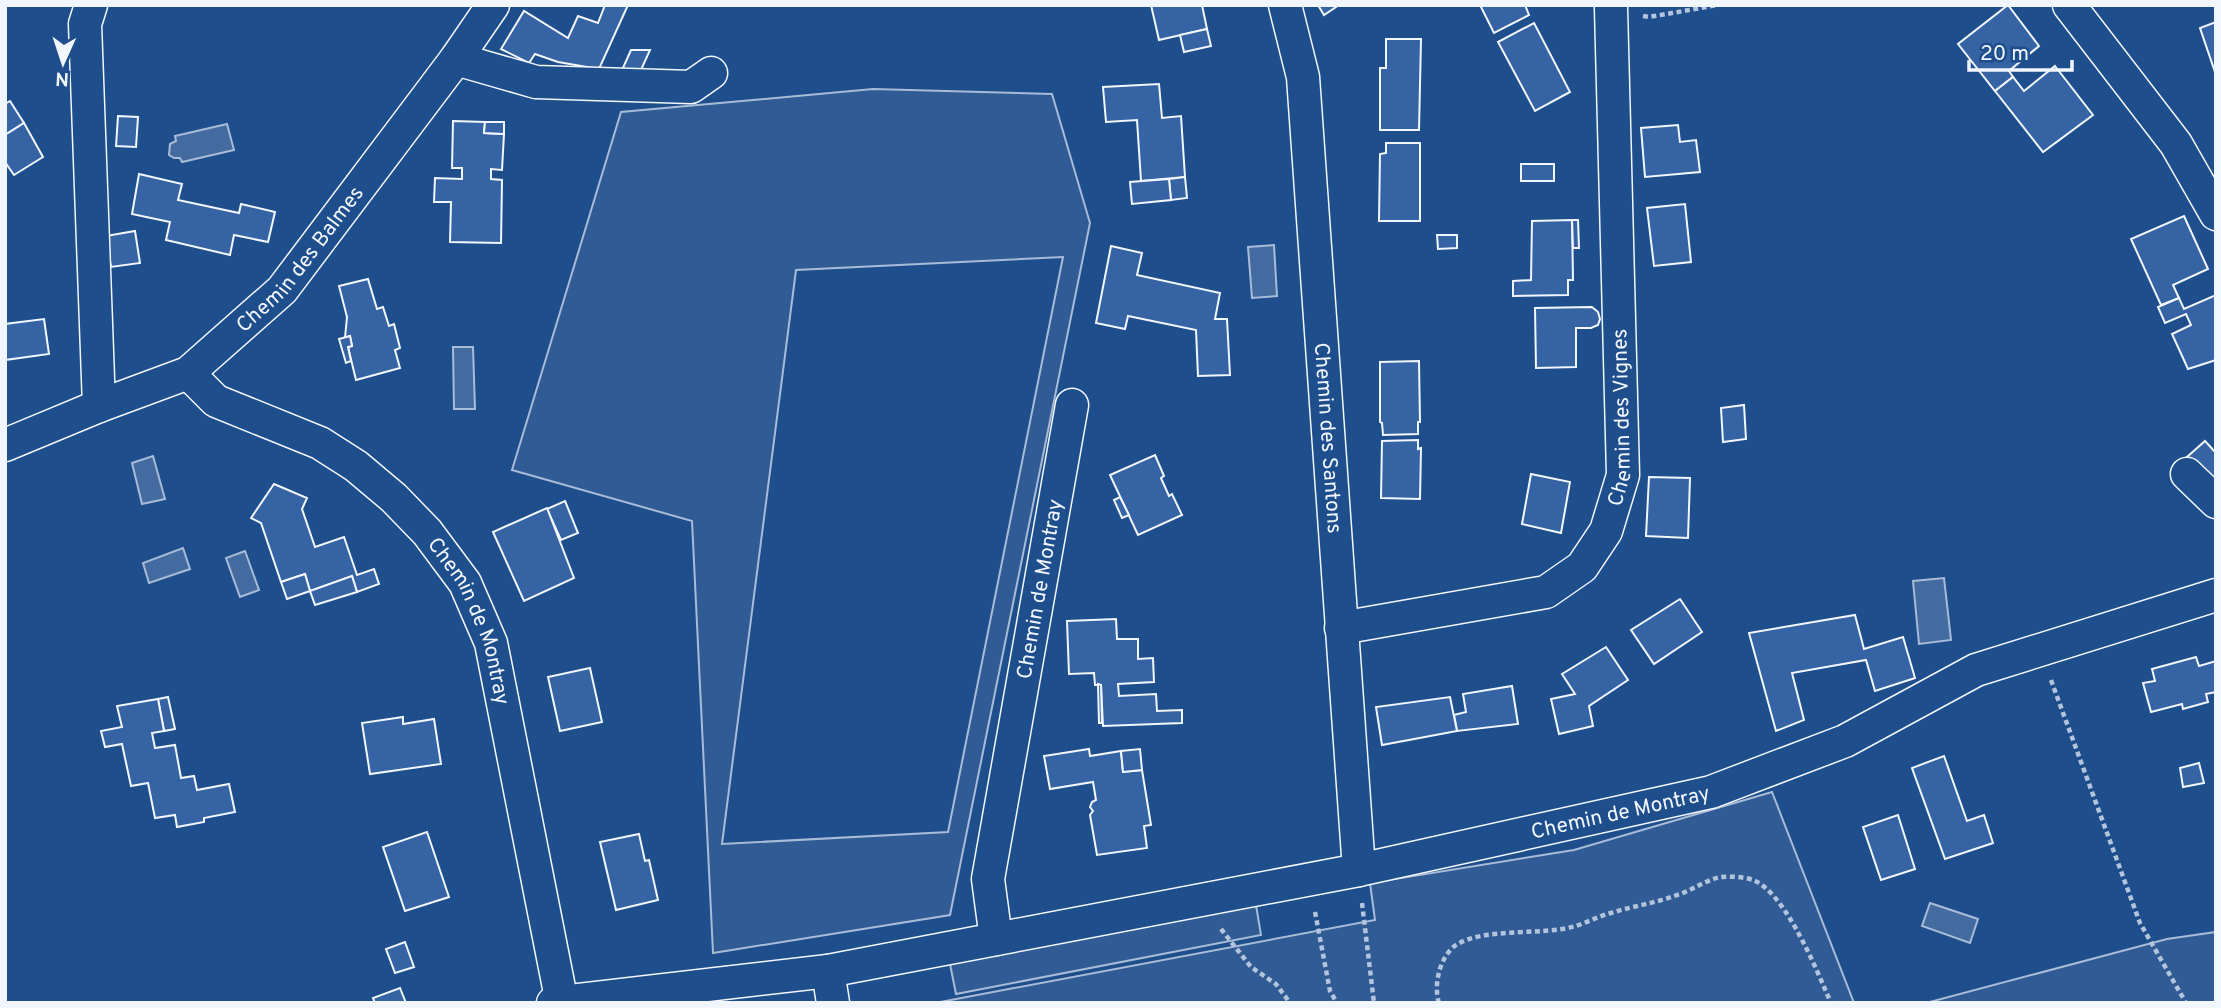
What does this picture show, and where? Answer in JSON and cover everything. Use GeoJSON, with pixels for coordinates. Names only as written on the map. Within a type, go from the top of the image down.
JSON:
{"type":"FeatureCollection","features":[{"type":"Feature","properties":{"kind":"street"},"geometry":{"type":"LineString","coordinates":[[91,5],[85,24],[99,406]]}},
{"type":"Feature","properties":{"kind":"street","name":"Chemin des Balmes"},"geometry":{"type":"LineString","coordinates":[[5,446],[99,406],[188,373],[282,290],[456,59],[493,5]]}},
{"type":"Feature","properties":{"kind":"street","name":"Chemin des Santons"},"geometry":{"type":"LineString","coordinates":[[1285,5],[1303,77],[1359,870]]}},
{"type":"Feature","properties":{"kind":"street"},"geometry":{"type":"LineString","coordinates":[[2069,5],[2176,144],[2216,214]]}},
{"type":"Feature","properties":{"kind":"street","name":"Chemin des Vignes"},"geometry":{"type":"LineString","coordinates":[[1342,628],[1546,592],[1581,567],[1606,531],[1623,475],[1611,8]]}},
{"type":"Feature","properties":{"kind":"street"},"geometry":{"type":"LineString","coordinates":[[456,59],[536,82],[691,87],[711,73]]}},
{"type":"Feature","properties":{"kind":"street","name":"Chemin de Montray"},"geometry":{"type":"LineString","coordinates":[[188,373],[216,401],[320,443],[356,466],[427,531],[465,583],[491,643],[559,1002],[828,971],[1359,870],[1711,792],[1845,741],[1976,670],[2216,595]]}},
{"type":"Feature","properties":{"kind":"street","name":"Chemin de Montray"},"geometry":{"type":"LineString","coordinates":[[996,939],[988,879],[1072,405]]}},
{"type":"Feature","properties":{"kind":"street"},"geometry":{"type":"LineString","coordinates":[[2187,474],[2216,502]]}},
{"type":"Feature","properties":{"kind":"street"},"geometry":{"type":"LineString","coordinates":[[828,971],[833,1003]]}},
{"type":"Feature","properties":{"kind":"path"},"geometry":{"type":"LineString","coordinates":[[1611,8],[1648,17],[1718,5]]}},
{"type":"Feature","properties":{"kind":"path"},"geometry":{"type":"LineString","coordinates":[[2040,650],[2140,923],[2186,1003]]}},
{"type":"Feature","properties":{"kind":"path"},"geometry":{"type":"LineString","coordinates":[[1359,870],[1374,1003]]}},
{"type":"Feature","properties":{"kind":"path"},"geometry":{"type":"LineString","coordinates":[[1439,1003],[1436,995],[1437,981],[1446,956],[1456,945],[1482,936],[1557,931],[1680,894],[1724,876],[1752,879],[1771,891],[1807,947],[1831,1003]]}},
{"type":"Feature","properties":{"kind":"path"},"geometry":{"type":"LineString","coordinates":[[1309,880],[1330,991],[1337,1003]]}},
{"type":"Feature","properties":{"kind":"path"},"geometry":{"type":"LineString","coordinates":[[1199,900],[1251,967],[1276,984],[1290,1003]]}},
{"type":"Feature","properties":{"kind":"shaded area"},"geometry":{"type":"Polygon","coordinates":[[[873,89],[1052,94],[1090,223],[950,915],[713,953],[692,521],[512,470],[621,112],[873,89]],[[1063,257],[796,270],[722,844],[948,832],[1063,257]]]}},
{"type":"Feature","properties":{"kind":"shaded area"},"geometry":{"type":"Polygon","coordinates":[[[227,124],[234,150],[182,162],[180,158],[169,155],[170,144],[176,141],[175,136],[227,124]]]}},
{"type":"Feature","properties":{"kind":"shaded area"},"geometry":{"type":"Polygon","coordinates":[[[1274,245],[1277,296],[1252,298],[1248,247],[1274,245]]]}},
{"type":"Feature","properties":{"kind":"shaded area"},"geometry":{"type":"Polygon","coordinates":[[[453,347],[473,347],[475,409],[454,409],[453,347]]]}},
{"type":"Feature","properties":{"kind":"shaded area"},"geometry":{"type":"Polygon","coordinates":[[[153,456],[165,499],[142,504],[132,463],[153,456]]]}},
{"type":"Feature","properties":{"kind":"shaded area"},"geometry":{"type":"Polygon","coordinates":[[[183,548],[190,569],[149,583],[143,563],[183,548]]]}},
{"type":"Feature","properties":{"kind":"shaded area"},"geometry":{"type":"Polygon","coordinates":[[[245,551],[259,590],[240,597],[226,558],[245,551]]]}},
{"type":"Feature","properties":{"kind":"shaded area"},"geometry":{"type":"Polygon","coordinates":[[[1944,578],[1951,640],[1919,644],[1913,581],[1944,578]]]}},
{"type":"Feature","properties":{"kind":"shaded area"},"geometry":{"type":"Polygon","coordinates":[[[1772,792],[1854,1003],[935,1003],[1375,920],[1370,883],[1574,850],[1772,792]]]}},
{"type":"Feature","properties":{"kind":"shaded area"},"geometry":{"type":"Polygon","coordinates":[[[1930,903],[1978,919],[1970,943],[1922,926],[1930,903]]]}},
{"type":"Feature","properties":{"kind":"shaded area"},"geometry":{"type":"Polygon","coordinates":[[[1256,905],[1261,935],[956,994],[950,964],[1256,905]]]}},
{"type":"Feature","properties":{"kind":"shaded area"},"geometry":{"type":"Polygon","coordinates":[[[2216,932],[2216,1003],[1926,1003],[2167,939],[2216,932]]]}},
{"type":"Feature","properties":{"kind":"building"},"geometry":{"type":"Polygon","coordinates":[[[605,5],[628,5],[599,69],[558,62],[535,54],[529,63],[501,49],[524,11],[568,38],[578,16],[598,23],[605,5]]]}},
{"type":"Feature","properties":{"kind":"building"},"geometry":{"type":"Polygon","coordinates":[[[1151,5],[1202,5],[1207,29],[1159,40],[1151,5]]]}},
{"type":"Feature","properties":{"kind":"building"},"geometry":{"type":"Polygon","coordinates":[[[1318,5],[1339,5],[1324,15],[1318,5]]]}},
{"type":"Feature","properties":{"kind":"building"},"geometry":{"type":"Polygon","coordinates":[[[1480,5],[1525,5],[1529,15],[1494,33],[1480,5]]]}},
{"type":"Feature","properties":{"kind":"building"},"geometry":{"type":"Polygon","coordinates":[[[2008,5],[2039,46],[2009,71],[2013,77],[1995,91],[1958,44],[2008,5]]]}},
{"type":"Feature","properties":{"kind":"building"},"geometry":{"type":"Polygon","coordinates":[[[2216,22],[2216,75],[2200,28],[2216,22]]]}},
{"type":"Feature","properties":{"kind":"building"},"geometry":{"type":"Polygon","coordinates":[[[1534,23],[1570,92],[1535,111],[1498,42],[1534,23]]]}},
{"type":"Feature","properties":{"kind":"building"},"geometry":{"type":"Polygon","coordinates":[[[1207,29],[1211,46],[1184,52],[1180,35],[1207,29]]]}},
{"type":"Feature","properties":{"kind":"building"},"geometry":{"type":"Polygon","coordinates":[[[1386,39],[1421,39],[1419,130],[1380,130],[1380,68],[1386,68],[1386,39]]]}},
{"type":"Feature","properties":{"kind":"building"},"geometry":{"type":"Polygon","coordinates":[[[631,50],[650,50],[641,70],[622,70],[631,50]]]}},
{"type":"Feature","properties":{"kind":"building"},"geometry":{"type":"Polygon","coordinates":[[[2055,66],[2093,115],[2043,152],[1995,91],[2013,77],[2024,91],[2055,66]]]}},
{"type":"Feature","properties":{"kind":"building"},"geometry":{"type":"Polygon","coordinates":[[[1159,84],[1162,118],[1181,116],[1185,177],[1141,181],[1137,120],[1106,122],[1103,87],[1159,84]]]}},
{"type":"Feature","properties":{"kind":"building"},"geometry":{"type":"Polygon","coordinates":[[[10,101],[24,123],[5,135],[5,104],[10,101]]]}},
{"type":"Feature","properties":{"kind":"building"},"geometry":{"type":"Polygon","coordinates":[[[118,116],[138,117],[136,147],[116,146],[118,116]]]}},
{"type":"Feature","properties":{"kind":"building"},"geometry":{"type":"Polygon","coordinates":[[[453,121],[485,122],[484,133],[504,134],[502,170],[491,169],[491,179],[502,180],[501,243],[450,242],[451,202],[434,202],[435,178],[462,179],[462,168],[452,168],[453,121]]]}},
{"type":"Feature","properties":{"kind":"building"},"geometry":{"type":"Polygon","coordinates":[[[485,122],[504,122],[504,134],[484,133],[485,122]]]}},
{"type":"Feature","properties":{"kind":"building"},"geometry":{"type":"Polygon","coordinates":[[[24,123],[43,157],[14,175],[5,162],[5,135],[24,123]]]}},
{"type":"Feature","properties":{"kind":"building"},"geometry":{"type":"Polygon","coordinates":[[[1678,125],[1680,142],[1696,140],[1700,172],[1645,177],[1641,128],[1678,125]]]}},
{"type":"Feature","properties":{"kind":"building"},"geometry":{"type":"Polygon","coordinates":[[[1386,143],[1420,143],[1420,221],[1379,221],[1380,154],[1386,153],[1386,143]]]}},
{"type":"Feature","properties":{"kind":"building"},"geometry":{"type":"Polygon","coordinates":[[[1521,164],[1554,164],[1554,181],[1521,181],[1521,164]]]}},
{"type":"Feature","properties":{"kind":"building"},"geometry":{"type":"Polygon","coordinates":[[[139,174],[182,184],[178,200],[239,213],[241,204],[275,212],[268,242],[234,235],[230,255],[166,240],[170,222],[132,214],[139,174]]]}},
{"type":"Feature","properties":{"kind":"building"},"geometry":{"type":"Polygon","coordinates":[[[1185,177],[1187,198],[1171,200],[1169,179],[1185,177]]]}},
{"type":"Feature","properties":{"kind":"building"},"geometry":{"type":"Polygon","coordinates":[[[1169,179],[1171,200],[1132,204],[1130,182],[1169,179]]]}},
{"type":"Feature","properties":{"kind":"building"},"geometry":{"type":"Polygon","coordinates":[[[1685,204],[1691,262],[1654,266],[1647,208],[1685,204]]]}},
{"type":"Feature","properties":{"kind":"building"},"geometry":{"type":"Polygon","coordinates":[[[2184,216],[2208,269],[2173,285],[2179,298],[2161,305],[2131,239],[2184,216]]]}},
{"type":"Feature","properties":{"kind":"building"},"geometry":{"type":"Polygon","coordinates":[[[1572,220],[1573,280],[1568,280],[1568,295],[1513,296],[1513,281],[1531,280],[1532,221],[1572,220]]]}},
{"type":"Feature","properties":{"kind":"building"},"geometry":{"type":"Polygon","coordinates":[[[1572,220],[1578,220],[1579,248],[1573,248],[1572,220]]]}},
{"type":"Feature","properties":{"kind":"building"},"geometry":{"type":"Polygon","coordinates":[[[135,231],[140,263],[111,267],[106,236],[135,231]]]}},
{"type":"Feature","properties":{"kind":"building"},"geometry":{"type":"Polygon","coordinates":[[[1437,235],[1457,235],[1457,248],[1438,249],[1437,235]]]}},
{"type":"Feature","properties":{"kind":"building"},"geometry":{"type":"Polygon","coordinates":[[[1111,246],[1142,253],[1137,275],[1220,293],[1215,319],[1227,319],[1230,375],[1198,376],[1196,330],[1128,316],[1125,329],[1096,323],[1111,246]]]}},
{"type":"Feature","properties":{"kind":"building"},"geometry":{"type":"Polygon","coordinates":[[[368,279],[377,309],[383,307],[389,326],[394,324],[400,348],[395,350],[400,368],[356,380],[348,347],[352,346],[350,336],[345,338],[347,317],[339,286],[368,279]]]}},
{"type":"Feature","properties":{"kind":"building"},"geometry":{"type":"Polygon","coordinates":[[[2216,295],[2216,360],[2188,369],[2172,334],[2191,325],[2186,314],[2165,323],[2158,307],[2179,298],[2184,309],[2216,295]]]}},
{"type":"Feature","properties":{"kind":"building"},"geometry":{"type":"Polygon","coordinates":[[[1592,307],[1598,312],[1600,319],[1598,325],[1591,328],[1576,328],[1576,367],[1536,368],[1535,308],[1592,307]]]}},
{"type":"Feature","properties":{"kind":"building"},"geometry":{"type":"Polygon","coordinates":[[[44,319],[49,354],[5,360],[5,324],[44,319]]]}},
{"type":"Feature","properties":{"kind":"building"},"geometry":{"type":"Polygon","coordinates":[[[350,336],[352,346],[348,347],[351,361],[346,363],[339,339],[350,336]]]}},
{"type":"Feature","properties":{"kind":"building"},"geometry":{"type":"Polygon","coordinates":[[[1419,361],[1418,434],[1383,435],[1380,422],[1380,362],[1419,361]]]}},
{"type":"Feature","properties":{"kind":"building"},"geometry":{"type":"Polygon","coordinates":[[[1744,405],[1746,439],[1723,442],[1721,408],[1744,405]]]}},
{"type":"Feature","properties":{"kind":"building"},"geometry":{"type":"Polygon","coordinates":[[[1418,440],[1418,449],[1421,448],[1420,499],[1381,498],[1382,441],[1418,440]]]}},
{"type":"Feature","properties":{"kind":"building"},"geometry":{"type":"Polygon","coordinates":[[[2205,441],[2216,453],[2216,482],[2196,472],[2187,457],[2205,441]]]}},
{"type":"Feature","properties":{"kind":"building"},"geometry":{"type":"Polygon","coordinates":[[[1155,455],[1169,496],[1172,494],[1182,515],[1138,535],[1110,475],[1155,455]]]}},
{"type":"Feature","properties":{"kind":"building"},"geometry":{"type":"Polygon","coordinates":[[[1531,474],[1570,482],[1561,533],[1522,524],[1531,474]]]}},
{"type":"Feature","properties":{"kind":"building"},"geometry":{"type":"Polygon","coordinates":[[[1649,477],[1690,478],[1688,538],[1646,536],[1649,477]]]}},
{"type":"Feature","properties":{"kind":"building"},"geometry":{"type":"Polygon","coordinates":[[[274,484],[307,498],[302,509],[315,547],[344,537],[357,575],[374,569],[379,584],[357,592],[352,576],[310,591],[305,574],[281,582],[261,523],[251,518],[274,484]]]}},
{"type":"Feature","properties":{"kind":"building"},"geometry":{"type":"Polygon","coordinates":[[[1120,497],[1129,515],[1122,518],[1114,500],[1120,497]]]}},
{"type":"Feature","properties":{"kind":"building"},"geometry":{"type":"Polygon","coordinates":[[[565,501],[578,533],[561,540],[547,509],[565,501]]]}},
{"type":"Feature","properties":{"kind":"building"},"geometry":{"type":"Polygon","coordinates":[[[547,508],[574,578],[524,601],[493,532],[547,508]]]}},
{"type":"Feature","properties":{"kind":"building"},"geometry":{"type":"Polygon","coordinates":[[[305,574],[310,591],[287,599],[281,582],[305,574]]]}},
{"type":"Feature","properties":{"kind":"building"},"geometry":{"type":"Polygon","coordinates":[[[352,576],[357,592],[315,605],[310,591],[352,576]]]}},
{"type":"Feature","properties":{"kind":"building"},"geometry":{"type":"Polygon","coordinates":[[[1680,599],[1702,632],[1654,664],[1631,630],[1680,599]]]}},
{"type":"Feature","properties":{"kind":"building"},"geometry":{"type":"Polygon","coordinates":[[[1855,615],[1864,649],[1903,637],[1915,678],[1875,691],[1866,660],[1792,673],[1804,720],[1776,731],[1749,633],[1855,615]]]}},
{"type":"Feature","properties":{"kind":"building"},"geometry":{"type":"Polygon","coordinates":[[[1116,619],[1117,639],[1138,639],[1138,659],[1153,658],[1154,682],[1118,684],[1119,696],[1156,694],[1157,711],[1182,710],[1182,723],[1103,726],[1101,685],[1095,685],[1094,673],[1069,674],[1067,621],[1116,619]]]}},
{"type":"Feature","properties":{"kind":"building"},"geometry":{"type":"Polygon","coordinates":[[[1606,647],[1628,680],[1589,706],[1593,726],[1559,734],[1551,699],[1575,694],[1562,674],[1606,647]]]}},
{"type":"Feature","properties":{"kind":"building"},"geometry":{"type":"Polygon","coordinates":[[[2196,657],[2199,666],[2216,661],[2216,692],[2206,694],[2208,702],[2183,709],[2182,704],[2151,712],[2143,683],[2155,681],[2152,669],[2196,657]]]}},
{"type":"Feature","properties":{"kind":"building"},"geometry":{"type":"Polygon","coordinates":[[[590,668],[602,722],[560,731],[548,677],[590,668]]]}},
{"type":"Feature","properties":{"kind":"building"},"geometry":{"type":"Polygon","coordinates":[[[1098,684],[1101,685],[1102,723],[1099,723],[1098,684]]]}},
{"type":"Feature","properties":{"kind":"building"},"geometry":{"type":"Polygon","coordinates":[[[1512,686],[1518,724],[1457,731],[1454,715],[1466,712],[1463,694],[1512,686]]]}},
{"type":"Feature","properties":{"kind":"building"},"geometry":{"type":"Polygon","coordinates":[[[168,697],[175,729],[164,731],[158,699],[168,697]]]}},
{"type":"Feature","properties":{"kind":"building"},"geometry":{"type":"Polygon","coordinates":[[[1450,697],[1457,731],[1382,745],[1376,707],[1450,697]]]}},
{"type":"Feature","properties":{"kind":"building"},"geometry":{"type":"Polygon","coordinates":[[[158,699],[164,731],[152,733],[155,748],[175,745],[181,778],[194,776],[197,790],[229,784],[235,812],[177,827],[175,815],[155,818],[148,783],[131,786],[122,744],[105,747],[101,731],[122,727],[117,706],[158,699]]]}},
{"type":"Feature","properties":{"kind":"building"},"geometry":{"type":"Polygon","coordinates":[[[403,717],[403,724],[434,719],[441,764],[370,774],[362,723],[403,717]]]}},
{"type":"Feature","properties":{"kind":"building"},"geometry":{"type":"Polygon","coordinates":[[[1089,749],[1090,756],[1121,751],[1123,772],[1142,770],[1151,825],[1144,826],[1147,848],[1097,855],[1090,815],[1093,811],[1090,807],[1092,802],[1096,800],[1093,782],[1050,789],[1044,756],[1089,749]]]}},
{"type":"Feature","properties":{"kind":"building"},"geometry":{"type":"Polygon","coordinates":[[[1140,749],[1142,770],[1123,772],[1121,751],[1140,749]]]}},
{"type":"Feature","properties":{"kind":"building"},"geometry":{"type":"Polygon","coordinates":[[[1944,756],[1967,821],[1984,815],[1993,843],[1945,859],[1912,768],[1944,756]]]}},
{"type":"Feature","properties":{"kind":"building"},"geometry":{"type":"Polygon","coordinates":[[[2199,763],[2204,783],[2183,787],[2180,768],[2199,763]]]}},
{"type":"Feature","properties":{"kind":"building"},"geometry":{"type":"Polygon","coordinates":[[[1898,815],[1915,869],[1881,880],[1863,827],[1898,815]]]}},
{"type":"Feature","properties":{"kind":"building"},"geometry":{"type":"Polygon","coordinates":[[[427,832],[449,897],[405,911],[383,847],[427,832]]]}},
{"type":"Feature","properties":{"kind":"building"},"geometry":{"type":"Polygon","coordinates":[[[639,834],[645,861],[649,860],[658,900],[616,910],[600,842],[639,834]]]}},
{"type":"Feature","properties":{"kind":"building"},"geometry":{"type":"Polygon","coordinates":[[[405,942],[414,967],[395,973],[386,949],[405,942]]]}},
{"type":"Feature","properties":{"kind":"building"},"geometry":{"type":"Polygon","coordinates":[[[400,988],[406,1003],[375,1003],[373,998],[400,988]]]}}]}
